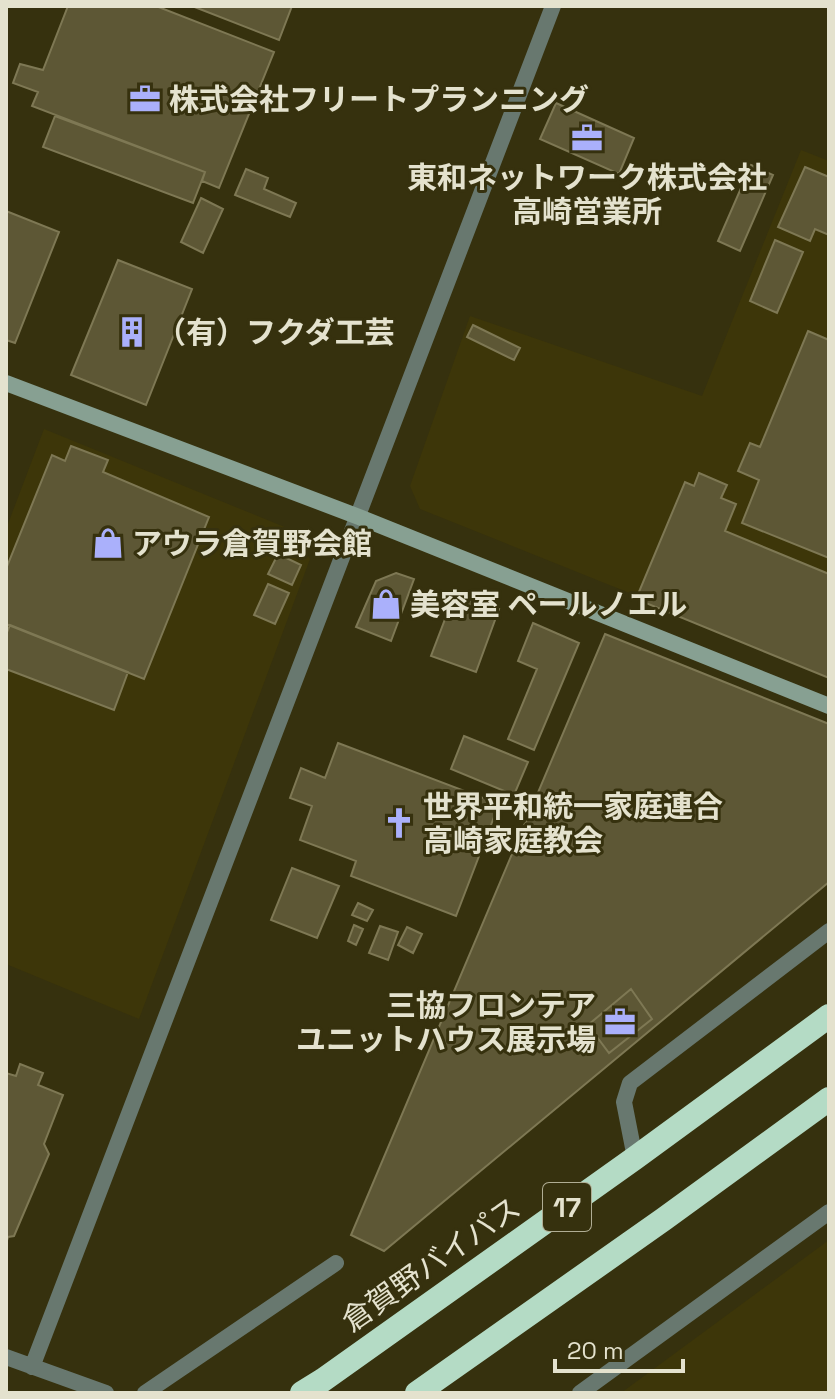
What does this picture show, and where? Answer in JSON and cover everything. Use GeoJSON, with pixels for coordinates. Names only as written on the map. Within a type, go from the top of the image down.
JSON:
{"type":"FeatureCollection","features":[{"type":"Feature","properties":{"kind":"highway","name":"倉賀野バイパス"},"geometry":{"type":"LineString","coordinates":[[302,1393],[635,1158],[829,1016]]}},
{"type":"Feature","properties":{"kind":"highway","name":"17"},"geometry":{"type":"LineString","coordinates":[[417,1393],[829,1099]]}},
{"type":"Feature","properties":{"kind":"street"},"geometry":{"type":"LineString","coordinates":[[32,1367],[553,6]]}},
{"type":"Feature","properties":{"kind":"street"},"geometry":{"type":"LineString","coordinates":[[6,383],[359,517],[829,706]]}},
{"type":"Feature","properties":{"kind":"street"},"geometry":{"type":"LineString","coordinates":[[635,1158],[624,1102],[630,1083],[829,931]]}},
{"type":"Feature","properties":{"kind":"street"},"geometry":{"type":"LineString","coordinates":[[580,1393],[829,1212]]}},
{"type":"Feature","properties":{"kind":"street"},"geometry":{"type":"LineString","coordinates":[[145,1393],[336,1263]]}},
{"type":"Feature","properties":{"kind":"street"},"geometry":{"type":"LineString","coordinates":[[6,1357],[106,1393]]}},
{"type":"Feature","properties":{"kind":"shaded area"},"geometry":{"type":"Polygon","coordinates":[[[801,150],[829,161],[829,673],[420,509],[410,486],[470,316],[702,396],[801,150]]]}},
{"type":"Feature","properties":{"kind":"shaded area"},"geometry":{"type":"Polygon","coordinates":[[[44,429],[292,530],[310,559],[139,1019],[6,964],[6,529],[44,429]]]}},
{"type":"Feature","properties":{"kind":"shaded area"},"geometry":{"type":"Polygon","coordinates":[[[829,1240],[829,1393],[621,1393],[829,1240]]]}},
{"type":"Feature","properties":{"kind":"building","name":"株式会社フリートプランニング"},"geometry":{"type":"Polygon","coordinates":[[[68,6],[156,6],[274,52],[219,188],[202,181],[205,172],[32,106],[38,92],[13,83],[20,64],[43,70],[68,6]]]}},
{"type":"Feature","properties":{"kind":"building"},"geometry":{"type":"Polygon","coordinates":[[[192,6],[292,6],[279,40],[192,6]]]}},
{"type":"Feature","properties":{"kind":"building","name":"東和ネットワーク株式会社 高崎営業所"},"geometry":{"type":"Polygon","coordinates":[[[556,103],[634,138],[619,174],[540,139],[556,103]]]}},
{"type":"Feature","properties":{"kind":"building"},"geometry":{"type":"Polygon","coordinates":[[[55,116],[205,172],[193,203],[43,147],[55,116]]]}},
{"type":"Feature","properties":{"kind":"building"},"geometry":{"type":"Polygon","coordinates":[[[751,165],[773,175],[740,251],[718,241],[751,165]]]}},
{"type":"Feature","properties":{"kind":"building"},"geometry":{"type":"Polygon","coordinates":[[[805,167],[829,177],[829,235],[815,229],[810,241],[778,227],[805,167]]]}},
{"type":"Feature","properties":{"kind":"building"},"geometry":{"type":"Polygon","coordinates":[[[246,169],[268,178],[264,189],[296,203],[290,217],[235,195],[246,169]]]}},
{"type":"Feature","properties":{"kind":"building"},"geometry":{"type":"Polygon","coordinates":[[[201,198],[223,209],[203,253],[181,242],[201,198]]]}},
{"type":"Feature","properties":{"kind":"building"},"geometry":{"type":"Polygon","coordinates":[[[6,211],[59,232],[15,343],[6,340],[6,211]]]}},
{"type":"Feature","properties":{"kind":"building"},"geometry":{"type":"Polygon","coordinates":[[[775,240],[803,252],[777,313],[750,301],[775,240]]]}},
{"type":"Feature","properties":{"kind":"building","name":"（有）フクダ工芸"},"geometry":{"type":"Polygon","coordinates":[[[118,260],[192,289],[146,405],[71,375],[118,260]]]}},
{"type":"Feature","properties":{"kind":"building"},"geometry":{"type":"Polygon","coordinates":[[[473,325],[520,348],[514,360],[467,337],[473,325]]]}},
{"type":"Feature","properties":{"kind":"building"},"geometry":{"type":"Polygon","coordinates":[[[808,331],[829,340],[829,558],[742,523],[759,480],[738,471],[750,443],[760,447],[808,331]]]}},
{"type":"Feature","properties":{"kind":"building","name":"アウラ倉賀野会館"},"geometry":{"type":"Polygon","coordinates":[[[71,446],[108,460],[103,472],[209,517],[144,679],[6,624],[6,569],[52,455],[65,461],[71,446]]]}},
{"type":"Feature","properties":{"kind":"building"},"geometry":{"type":"Polygon","coordinates":[[[699,473],[727,485],[721,498],[736,504],[725,531],[829,574],[829,678],[636,599],[685,482],[694,486],[699,473]]]}},
{"type":"Feature","properties":{"kind":"building"},"geometry":{"type":"Polygon","coordinates":[[[278,554],[301,565],[292,585],[268,574],[278,554]]]}},
{"type":"Feature","properties":{"kind":"building","name":"美容室 ペールノエル"},"geometry":{"type":"Polygon","coordinates":[[[396,573],[414,579],[391,641],[356,627],[376,581],[396,573]]]}},
{"type":"Feature","properties":{"kind":"building"},"geometry":{"type":"Polygon","coordinates":[[[268,584],[289,593],[275,624],[254,615],[268,584]]]}},
{"type":"Feature","properties":{"kind":"building"},"geometry":{"type":"Polygon","coordinates":[[[455,593],[499,609],[476,672],[431,656],[455,593]]]}},
{"type":"Feature","properties":{"kind":"building"},"geometry":{"type":"Polygon","coordinates":[[[533,623],[579,643],[534,750],[508,739],[537,669],[518,661],[533,623]]]}},
{"type":"Feature","properties":{"kind":"building"},"geometry":{"type":"Polygon","coordinates":[[[10,625],[128,672],[114,710],[6,669],[6,635],[10,625]]]}},
{"type":"Feature","properties":{"kind":"building"},"geometry":{"type":"Polygon","coordinates":[[[605,634],[829,724],[829,882],[384,1251],[351,1235],[605,634]]]}},
{"type":"Feature","properties":{"kind":"building"},"geometry":{"type":"Polygon","coordinates":[[[464,736],[528,762],[514,795],[451,769],[464,736]]]}},
{"type":"Feature","properties":{"kind":"building","name":"世界平和統一家庭連合 高崎家庭教会"},"geometry":{"type":"Polygon","coordinates":[[[338,743],[499,804],[456,916],[351,876],[356,861],[300,840],[312,806],[290,798],[301,768],[325,778],[338,743]]]}},
{"type":"Feature","properties":{"kind":"building"},"geometry":{"type":"Polygon","coordinates":[[[292,868],[339,886],[317,938],[271,920],[292,868]]]}},
{"type":"Feature","properties":{"kind":"building"},"geometry":{"type":"Polygon","coordinates":[[[358,903],[373,910],[367,921],[352,915],[358,903]]]}},
{"type":"Feature","properties":{"kind":"building"},"geometry":{"type":"Polygon","coordinates":[[[354,925],[363,929],[356,945],[348,941],[354,925]]]}},
{"type":"Feature","properties":{"kind":"building"},"geometry":{"type":"Polygon","coordinates":[[[380,926],[398,932],[388,960],[369,953],[380,926]]]}},
{"type":"Feature","properties":{"kind":"building"},"geometry":{"type":"Polygon","coordinates":[[[407,927],[422,934],[413,953],[398,945],[407,927]]]}},
{"type":"Feature","properties":{"kind":"building","name":"三協フロンテア ユニットハウス展示場"},"geometry":{"type":"Polygon","coordinates":[[[631,989],[652,1019],[609,1053],[588,1025],[631,989]]]}},
{"type":"Feature","properties":{"kind":"building"},"geometry":{"type":"Polygon","coordinates":[[[20,1064],[43,1073],[38,1085],[63,1095],[44,1144],[49,1154],[14,1236],[8,1237],[6,1244],[6,1073],[16,1076],[20,1064]]]}},
{"type":"Feature","properties":{"kind":"place","name":"株式会社フリートプランニング"},"geometry":{"type":"Point","coordinates":[145,99]}},
{"type":"Feature","properties":{"kind":"place","name":"東和ネットワーク株式会社 高崎営業所"},"geometry":{"type":"Point","coordinates":[587,138]}},
{"type":"Feature","properties":{"kind":"place","name":"（有）フクダ工芸"},"geometry":{"type":"Point","coordinates":[132,332]}},
{"type":"Feature","properties":{"kind":"place","name":"アウラ倉賀野会館"},"geometry":{"type":"Point","coordinates":[108,543]}},
{"type":"Feature","properties":{"kind":"place","name":"美容室 ペールノエル"},"geometry":{"type":"Point","coordinates":[386,604]}},
{"type":"Feature","properties":{"kind":"place","name":"世界平和統一家庭連合 高崎家庭教会"},"geometry":{"type":"Point","coordinates":[399,823]}},
{"type":"Feature","properties":{"kind":"place","name":"三協フロンテア ユニットハウス展示場"},"geometry":{"type":"Point","coordinates":[620,1022]}}]}
